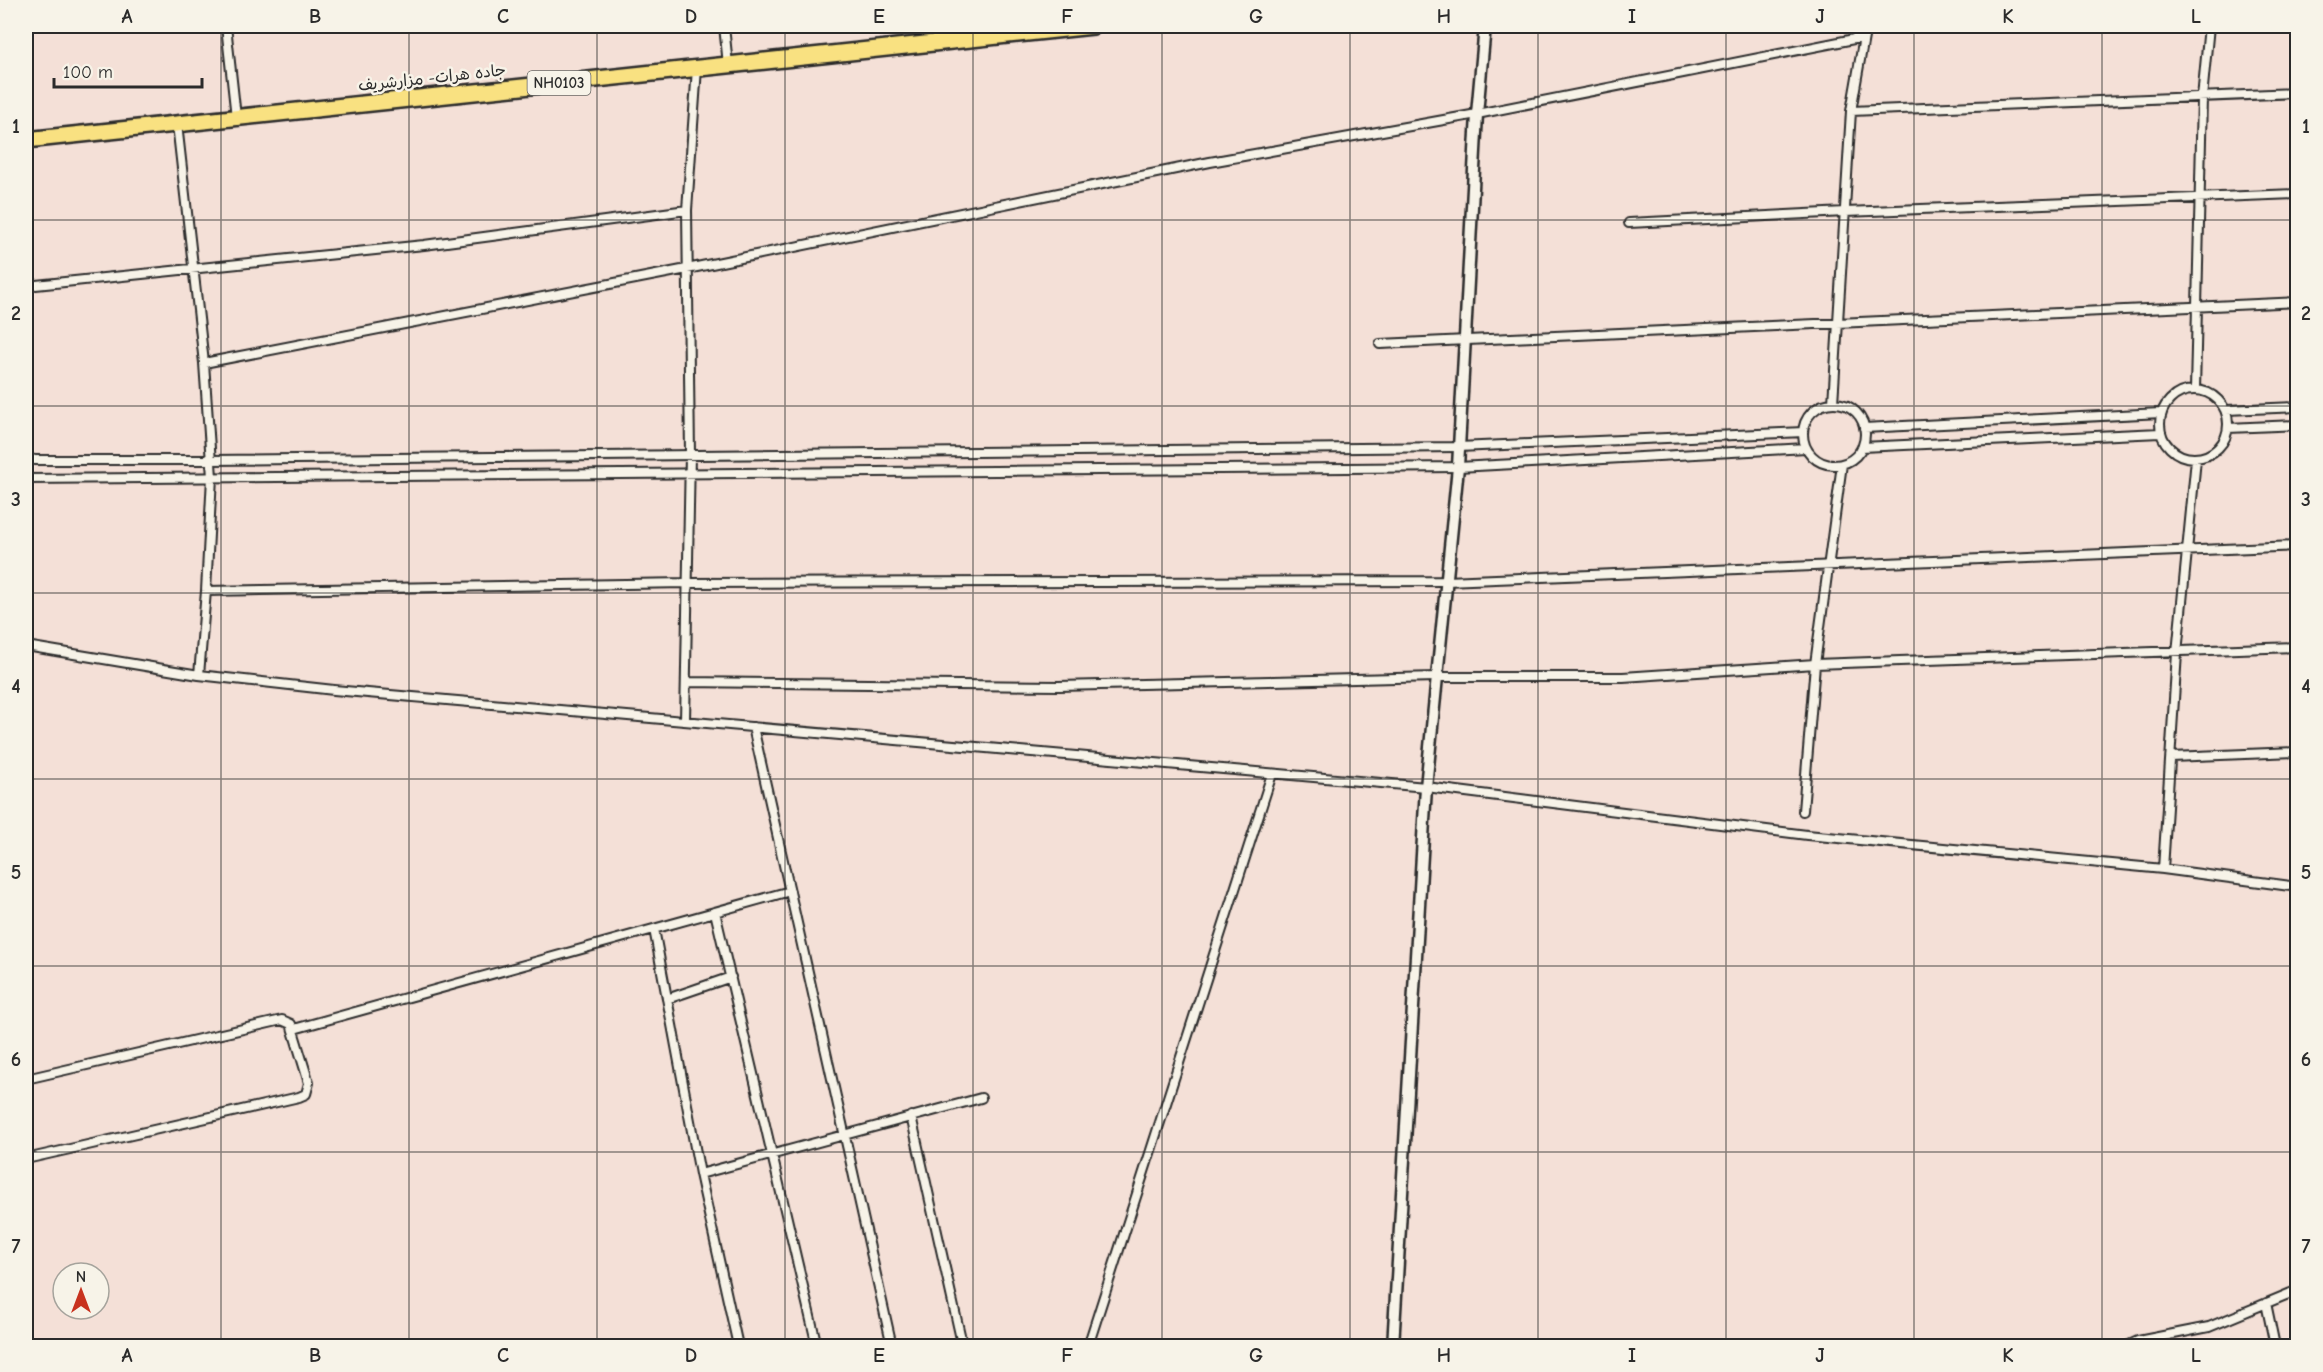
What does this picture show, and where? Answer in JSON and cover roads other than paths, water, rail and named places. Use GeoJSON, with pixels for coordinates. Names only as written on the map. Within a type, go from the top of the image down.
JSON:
{"type":"FeatureCollection","features":[{"type":"Feature","properties":{"kind":"highway","name":"جاده هرات- مزارشریف"},"geometry":{"type":"LineString","coordinates":[[26,140],[1093,26]]}},
{"type":"Feature","properties":{"kind":"street"},"geometry":{"type":"LineString","coordinates":[[226,26],[236,117]]}},
{"type":"Feature","properties":{"kind":"street"},"geometry":{"type":"LineString","coordinates":[[724,26],[728,65]]}},
{"type":"Feature","properties":{"kind":"street"},"geometry":{"type":"LineString","coordinates":[[1393,1347],[1426,787],[1458,467],[1477,114],[1485,26]]}},
{"type":"Feature","properties":{"kind":"street"},"geometry":{"type":"LineString","coordinates":[[2195,390],[2202,98],[2209,26]]}},
{"type":"Feature","properties":{"kind":"street"},"geometry":{"type":"LineString","coordinates":[[204,363],[687,269],[1199,165],[1477,114],[1864,37],[1851,111],[1840,324],[1833,403]]}},
{"type":"Feature","properties":{"kind":"street"},"geometry":{"type":"LineString","coordinates":[[686,721],[690,454],[687,210],[697,68]]}},
{"type":"Feature","properties":{"kind":"street"},"geometry":{"type":"LineString","coordinates":[[1851,111],[2298,93]]}},
{"type":"Feature","properties":{"kind":"street"},"geometry":{"type":"LineString","coordinates":[[177,123],[204,363],[212,477],[199,675]]}},
{"type":"Feature","properties":{"kind":"street"},"geometry":{"type":"LineString","coordinates":[[1629,223],[2298,194]]}},
{"type":"Feature","properties":{"kind":"street"},"geometry":{"type":"LineString","coordinates":[[26,286],[424,245],[687,210]]}},
{"type":"Feature","properties":{"kind":"street"},"geometry":{"type":"LineString","coordinates":[[1380,344],[1466,342],[2298,302]]}},
{"type":"Feature","properties":{"kind":"street"},"geometry":{"type":"LineString","coordinates":[[2195,390],[2213,395],[2226,410],[2228,428],[2225,440],[2208,456],[2196,459],[2174,452],[2165,444],[2160,433],[2161,413],[2165,405],[2178,393],[2195,390]]}},
{"type":"Feature","properties":{"kind":"street"},"geometry":{"type":"LineString","coordinates":[[1833,403],[1850,408],[1861,420],[1864,428],[1862,447],[1857,454],[1842,464],[1834,465],[1817,460],[1806,448],[1803,432],[1806,420],[1822,405],[1833,403]]}},
{"type":"Feature","properties":{"kind":"street"},"geometry":{"type":"LineString","coordinates":[[2226,410],[2298,407]]}},
{"type":"Feature","properties":{"kind":"street"},"geometry":{"type":"LineString","coordinates":[[1864,428],[2161,413]]}},
{"type":"Feature","properties":{"kind":"street"},"geometry":{"type":"LineString","coordinates":[[2228,428],[2298,425]]}},
{"type":"Feature","properties":{"kind":"street"},"geometry":{"type":"LineString","coordinates":[[26,458],[35,460],[211,460],[1458,447],[1803,432]]}},
{"type":"Feature","properties":{"kind":"street"},"geometry":{"type":"LineString","coordinates":[[1862,447],[2160,433]]}},
{"type":"Feature","properties":{"kind":"street"},"geometry":{"type":"LineString","coordinates":[[26,479],[1458,467],[1806,448]]}},
{"type":"Feature","properties":{"kind":"street"},"geometry":{"type":"LineString","coordinates":[[2163,869],[2177,653],[2196,459]]}},
{"type":"Feature","properties":{"kind":"street"},"geometry":{"type":"LineString","coordinates":[[1803,811],[1815,664],[1842,464]]}},
{"type":"Feature","properties":{"kind":"street"},"geometry":{"type":"LineString","coordinates":[[206,591],[687,583],[1446,581],[2298,546]]}},
{"type":"Feature","properties":{"kind":"street"},"geometry":{"type":"LineString","coordinates":[[26,646],[199,675],[334,690],[1426,787],[1808,835],[2163,869],[2298,887]]}},
{"type":"Feature","properties":{"kind":"street"},"geometry":{"type":"LineString","coordinates":[[686,682],[1059,687],[1437,677],[1623,677],[1815,664],[2298,647]]}},
{"type":"Feature","properties":{"kind":"street"},"geometry":{"type":"LineString","coordinates":[[753,727],[892,1347]]}},
{"type":"Feature","properties":{"kind":"street"},"geometry":{"type":"LineString","coordinates":[[2171,757],[2298,752]]}},
{"type":"Feature","properties":{"kind":"street"},"geometry":{"type":"LineString","coordinates":[[1089,1347],[1272,774]]}},
{"type":"Feature","properties":{"kind":"street"},"geometry":{"type":"LineString","coordinates":[[294,1029],[790,891]]}},
{"type":"Feature","properties":{"kind":"street"},"geometry":{"type":"LineString","coordinates":[[715,912],[817,1347]]}},
{"type":"Feature","properties":{"kind":"street"},"geometry":{"type":"LineString","coordinates":[[654,929],[700,1173],[738,1347]]}},
{"type":"Feature","properties":{"kind":"street"},"geometry":{"type":"LineString","coordinates":[[667,999],[731,977]]}},
{"type":"Feature","properties":{"kind":"street"},"geometry":{"type":"LineString","coordinates":[[26,1079],[282,1020],[291,1024],[294,1029],[309,1083],[306,1094],[26,1159]]}},
{"type":"Feature","properties":{"kind":"street"},"geometry":{"type":"LineString","coordinates":[[700,1173],[981,1098]]}},
{"type":"Feature","properties":{"kind":"street"},"geometry":{"type":"LineString","coordinates":[[911,1116],[961,1339]]}},
{"type":"Feature","properties":{"kind":"street"},"geometry":{"type":"LineString","coordinates":[[2127,1347],[2138,1341],[2209,1327],[2298,1290]]}},
{"type":"Feature","properties":{"kind":"street"},"geometry":{"type":"LineString","coordinates":[[2266,1303],[2275,1347]]}}]}
